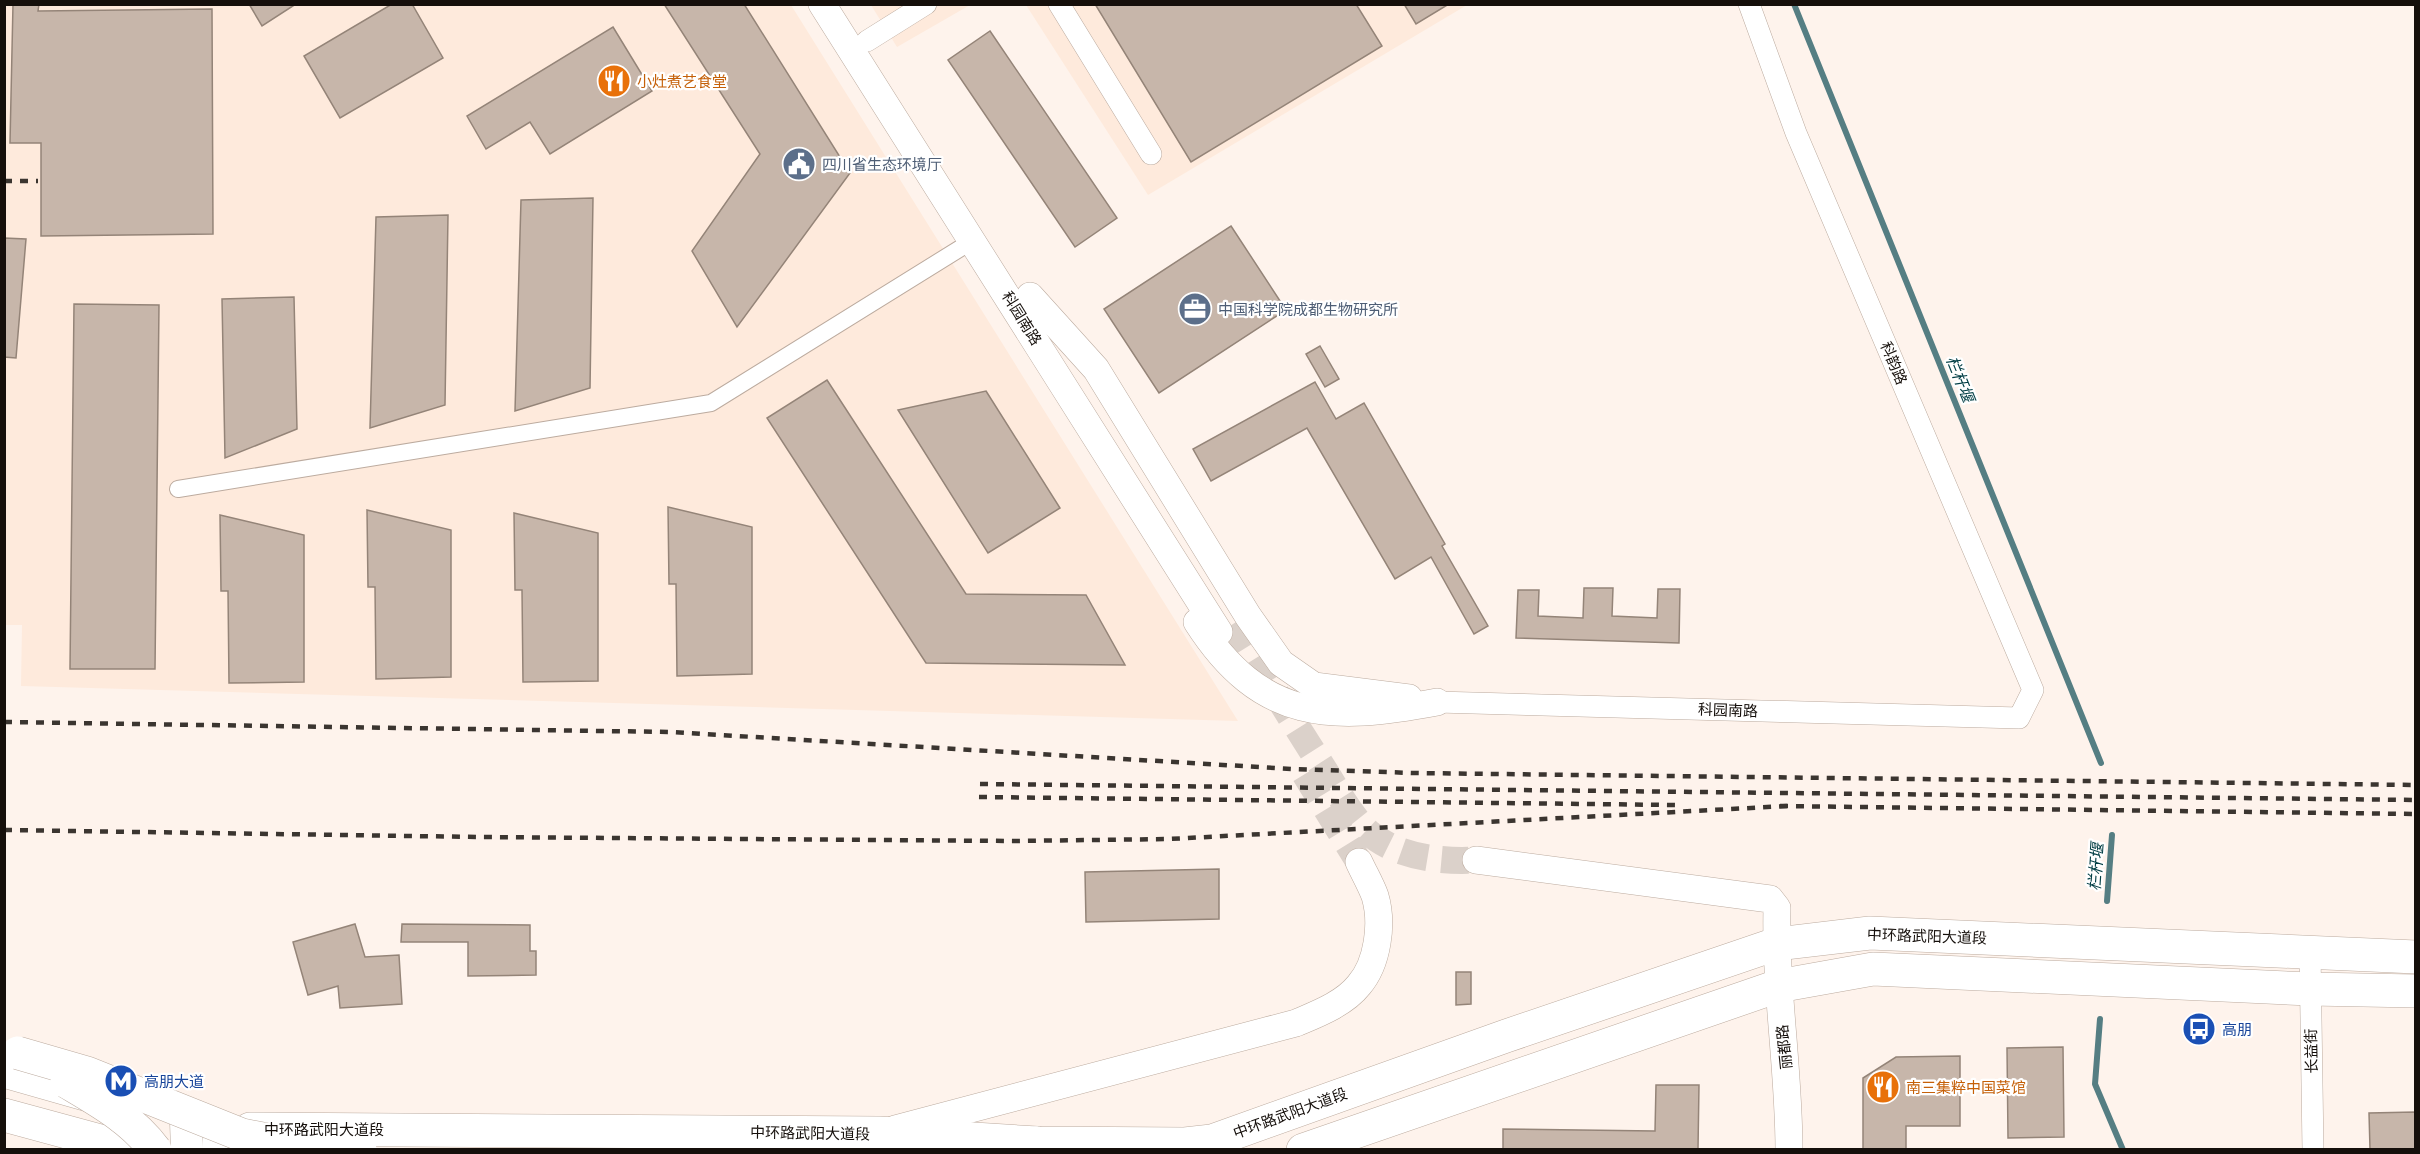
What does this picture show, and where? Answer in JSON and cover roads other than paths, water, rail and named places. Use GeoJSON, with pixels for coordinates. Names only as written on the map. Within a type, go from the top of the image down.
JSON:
{"type":"FeatureCollection","features":[{"type":"Feature","properties":{"kind":"main road","name":"中环路武阳大道段"},"geometry":{"type":"LineString","coordinates":[[9,1058],[186,1136],[219,1140],[280,1128],[879,1133],[1037,1143],[1199,1146],[1506,1036],[1776,944],[1870,933],[2415,957]]}},
{"type":"Feature","properties":{"kind":"main road"},"geometry":{"type":"LineString","coordinates":[[1303,1149],[1778,986],[1873,969],[2310,989],[2415,991]]}},
{"type":"Feature","properties":{"kind":"main road"},"geometry":{"type":"LineString","coordinates":[[9,1058],[112,1109],[145,1136],[155,1149]]}},
{"type":"Feature","properties":{"kind":"main road"},"geometry":{"type":"LineString","coordinates":[[9,1058],[87,1073],[242,1135],[315,1149],[360,1149]]}},
{"type":"Feature","properties":{"kind":"main road"},"geometry":{"type":"LineString","coordinates":[[4,1115],[133,1149]]}},
{"type":"Feature","properties":{"kind":"main road"},"geometry":{"type":"LineString","coordinates":[[971,1149],[1037,1143]]}},
{"type":"Feature","properties":{"kind":"street","name":"科园南路"},"geometry":{"type":"LineString","coordinates":[[822,4],[972,241],[1022,301]]}},
{"type":"Feature","properties":{"kind":"street","name":"科园南路"},"geometry":{"type":"LineString","coordinates":[[843,4],[1022,301],[1227,628]]}},
{"type":"Feature","properties":{"kind":"street"},"geometry":{"type":"LineString","coordinates":[[867,41],[926,4]]}},
{"type":"Feature","properties":{"kind":"street"},"geometry":{"type":"LineString","coordinates":[[1059,4],[1151,154]]}},
{"type":"Feature","properties":{"kind":"street","name":"科韵路"},"geometry":{"type":"LineString","coordinates":[[1749,4],[1796,133],[2033,690],[2019,718]]}},
{"type":"Feature","properties":{"kind":"street"},"geometry":{"type":"LineString","coordinates":[[178,489],[711,403],[972,241]]}},
{"type":"Feature","properties":{"kind":"street"},"geometry":{"type":"LineString","coordinates":[[1227,628],[1257,687],[1274,697],[1309,711],[1384,712],[1437,702]]}},
{"type":"Feature","properties":{"kind":"street"},"geometry":{"type":"LineString","coordinates":[[1227,628],[1314,686],[1437,702]]}},
{"type":"Feature","properties":{"kind":"street","name":"科园南路"},"geometry":{"type":"LineString","coordinates":[[1437,702],[2019,718]]}},
{"type":"Feature","properties":{"kind":"street","name":"丽都路"},"geometry":{"type":"LineString","coordinates":[[1476,860],[1770,899],[1777,908],[1778,986],[1789,1097],[1789,1149]]}},
{"type":"Feature","properties":{"kind":"street"},"geometry":{"type":"LineString","coordinates":[[879,1133],[1296,1023],[1333,1006],[1359,985],[1372,961],[1380,930],[1375,897],[1359,862]]}},
{"type":"Feature","properties":{"kind":"street","name":"长益街"},"geometry":{"type":"LineString","coordinates":[[2310,952],[2313,1149]]}},
{"type":"Feature","properties":{"kind":"waterway","name":"栏杆堰"},"geometry":{"type":"LineString","coordinates":[[1794,4],[2101,763]]}},
{"type":"Feature","properties":{"kind":"waterway","name":"栏杆堰"},"geometry":{"type":"LineString","coordinates":[[2107,901],[2112,835]]}},
{"type":"Feature","properties":{"kind":"waterway","name":"栏杆堰"},"geometry":{"type":"LineString","coordinates":[[2100,1019],[2095,1084],[2123,1150]]}},
{"type":"Feature","properties":{"kind":"tunnel"},"geometry":{"type":"LineString","coordinates":[[1233,624],[1344,802],[1368,832],[1392,847],[1419,856],[1433,859],[1476,860]]}},
{"type":"Feature","properties":{"kind":"tunnel"},"geometry":{"type":"LineString","coordinates":[[1305,774],[1359,862]]}},
{"type":"Feature","properties":{"kind":"railway"},"geometry":{"type":"LineString","coordinates":[[4,181],[38,181]]}},
{"type":"Feature","properties":{"kind":"railway"},"geometry":{"type":"LineString","coordinates":[[4,722],[670,732],[1292,769],[1414,773],[2416,785]]}},
{"type":"Feature","properties":{"kind":"railway"},"geometry":{"type":"LineString","coordinates":[[980,784],[2416,800]]}},
{"type":"Feature","properties":{"kind":"railway"},"geometry":{"type":"LineString","coordinates":[[979,797],[1675,805]]}},
{"type":"Feature","properties":{"kind":"railway"},"geometry":{"type":"LineString","coordinates":[[1780,806],[2416,814]]}},
{"type":"Feature","properties":{"kind":"railway"},"geometry":{"type":"LineString","coordinates":[[4,830],[479,837],[1014,841],[1169,839],[1787,806]]}},
{"type":"Feature","properties":{"kind":"place","name":"小灶煮艺食堂"},"geometry":{"type":"Point","coordinates":[614,81]}},
{"type":"Feature","properties":{"kind":"place","name":"四川省生态环境厅"},"geometry":{"type":"Point","coordinates":[799,164]}},
{"type":"Feature","properties":{"kind":"place","name":"中国科学院成都生物研究所"},"geometry":{"type":"Point","coordinates":[1195,309]}},
{"type":"Feature","properties":{"kind":"place","name":"高朋"},"geometry":{"type":"Point","coordinates":[2199,1029]}},
{"type":"Feature","properties":{"kind":"place","name":"高朋大道"},"geometry":{"type":"Point","coordinates":[121,1081]}},
{"type":"Feature","properties":{"kind":"place","name":"南三集粹中国菜馆"},"geometry":{"type":"Point","coordinates":[1883,1087]}}]}
